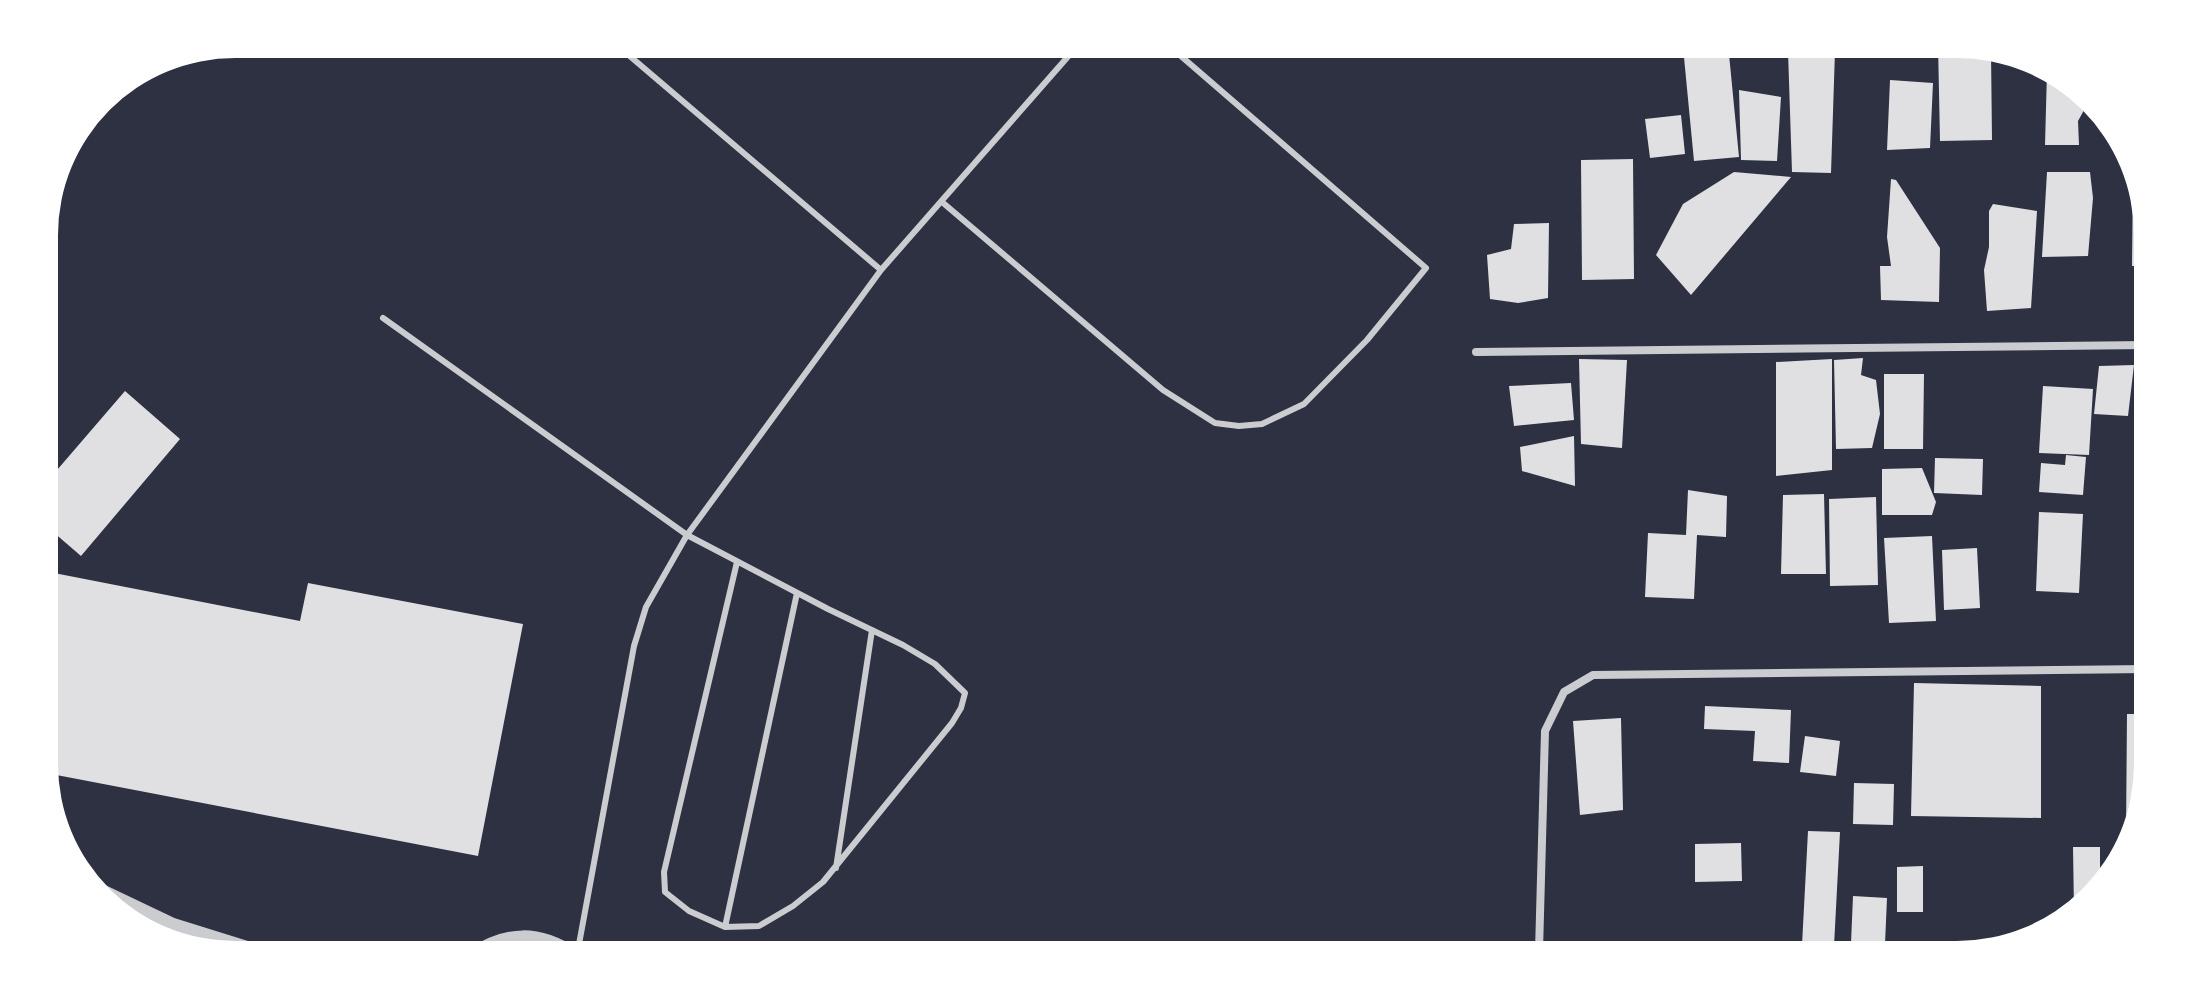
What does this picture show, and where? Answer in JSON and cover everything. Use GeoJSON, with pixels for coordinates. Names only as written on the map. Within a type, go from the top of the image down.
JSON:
{"type":"FeatureCollection","features":[{"type":"Feature","properties":{"kind":"street"},"geometry":{"type":"LineString","coordinates":[[1476,352],[2134,345]]}},
{"type":"Feature","properties":{"kind":"street"},"geometry":{"type":"LineString","coordinates":[[1539,941],[1545,731],[1564,692],[1593,675],[2134,669]]}},
{"type":"Feature","properties":{"kind":"street"},"geometry":{"type":"LineString","coordinates":[[123,901],[173,925],[224,941]]}},
{"type":"Feature","properties":{"kind":"street"},"geometry":{"type":"LineString","coordinates":[[172,930],[173,925]]}},
{"type":"Feature","properties":{"kind":"street"},"geometry":{"type":"LineString","coordinates":[[499,941],[512,937],[535,937],[548,941]]}},
{"type":"Feature","properties":{"kind":"lane"},"geometry":{"type":"LineString","coordinates":[[632,58],[881,270]]}},
{"type":"Feature","properties":{"kind":"lane"},"geometry":{"type":"LineString","coordinates":[[579,941],[638,627],[646,607],[687,535],[881,270],[1067,58]]}},
{"type":"Feature","properties":{"kind":"lane"},"geometry":{"type":"LineString","coordinates":[[942,202],[1163,390],[1215,423],[1239,426],[1262,424],[1304,404],[1367,340],[1426,268],[1183,58]]}},
{"type":"Feature","properties":{"kind":"lane"},"geometry":{"type":"LineString","coordinates":[[383,318],[687,535],[935,664],[965,693],[952,723],[835,868],[793,906],[759,926],[725,927],[689,911],[665,892],[664,872],[737,562]]}},
{"type":"Feature","properties":{"kind":"lane"},"geometry":{"type":"LineString","coordinates":[[725,927],[797,593]]}},
{"type":"Feature","properties":{"kind":"lane"},"geometry":{"type":"LineString","coordinates":[[835,868],[872,630]]}},
{"type":"Feature","properties":{"kind":"building"},"geometry":{"type":"Polygon","coordinates":[[[1684,58],[1729,58],[1739,157],[1694,161],[1684,58]]]}},
{"type":"Feature","properties":{"kind":"building"},"geometry":{"type":"Polygon","coordinates":[[[1788,58],[1835,58],[1831,173],[1792,172],[1788,58]]]}},
{"type":"Feature","properties":{"kind":"building"},"geometry":{"type":"Polygon","coordinates":[[[1938,58],[1991,61],[1992,140],[1940,141],[1938,58]]]}},
{"type":"Feature","properties":{"kind":"building"},"geometry":{"type":"Polygon","coordinates":[[[1890,80],[1933,83],[1930,148],[1887,150],[1890,80]]]}},
{"type":"Feature","properties":{"kind":"building"},"geometry":{"type":"Polygon","coordinates":[[[2047,82],[2083,111],[2078,121],[2079,145],[2045,145],[2047,82]]]}},
{"type":"Feature","properties":{"kind":"building"},"geometry":{"type":"Polygon","coordinates":[[[1739,90],[1781,97],[1777,161],[1741,160],[1739,90]]]}},
{"type":"Feature","properties":{"kind":"building"},"geometry":{"type":"Polygon","coordinates":[[[1681,115],[1685,154],[1650,158],[1645,119],[1681,115]]]}},
{"type":"Feature","properties":{"kind":"building"},"geometry":{"type":"Polygon","coordinates":[[[1633,159],[1634,279],[1582,280],[1581,160],[1633,159]]]}},
{"type":"Feature","properties":{"kind":"building"},"geometry":{"type":"Polygon","coordinates":[[[1734,172],[1791,177],[1691,295],[1656,255],[1683,204],[1734,172]]]}},
{"type":"Feature","properties":{"kind":"building"},"geometry":{"type":"Polygon","coordinates":[[[2047,172],[2090,172],[2093,198],[2088,256],[2042,257],[2047,172]]]}},
{"type":"Feature","properties":{"kind":"building"},"geometry":{"type":"Polygon","coordinates":[[[1891,179],[1896,180],[1940,248],[1939,302],[1881,300],[1880,266],[1891,266],[1887,237],[1891,179]]]}},
{"type":"Feature","properties":{"kind":"building"},"geometry":{"type":"Polygon","coordinates":[[[1993,204],[2037,211],[2031,308],[1987,311],[1984,270],[1989,247],[1989,211],[1993,204]]]}},
{"type":"Feature","properties":{"kind":"building"},"geometry":{"type":"Polygon","coordinates":[[[2133,218],[2134,266],[2132,266],[2133,218]]]}},
{"type":"Feature","properties":{"kind":"building"},"geometry":{"type":"Polygon","coordinates":[[[1549,223],[1548,298],[1518,303],[1490,299],[1487,255],[1511,249],[1514,224],[1549,223]]]}},
{"type":"Feature","properties":{"kind":"building"},"geometry":{"type":"Polygon","coordinates":[[[1863,358],[1861,375],[1876,380],[1880,414],[1872,448],[1836,449],[1834,360],[1863,358]]]}},
{"type":"Feature","properties":{"kind":"building"},"geometry":{"type":"Polygon","coordinates":[[[1579,359],[1627,360],[1622,448],[1581,444],[1579,359]]]}},
{"type":"Feature","properties":{"kind":"building"},"geometry":{"type":"Polygon","coordinates":[[[1832,359],[1832,470],[1776,476],[1776,362],[1832,359]]]}},
{"type":"Feature","properties":{"kind":"building"},"geometry":{"type":"Polygon","coordinates":[[[2134,365],[2128,416],[2094,414],[2099,366],[2134,365]]]}},
{"type":"Feature","properties":{"kind":"building"},"geometry":{"type":"Polygon","coordinates":[[[1884,374],[1924,374],[1923,449],[1884,449],[1884,374]]]}},
{"type":"Feature","properties":{"kind":"building"},"geometry":{"type":"Polygon","coordinates":[[[1571,383],[1574,420],[1514,426],[1509,386],[1571,383]]]}},
{"type":"Feature","properties":{"kind":"building"},"geometry":{"type":"Polygon","coordinates":[[[2043,386],[2093,389],[2089,455],[2039,453],[2043,386]]]}},
{"type":"Feature","properties":{"kind":"building"},"geometry":{"type":"Polygon","coordinates":[[[125,391],[180,439],[81,556],[58,536],[58,469],[125,391]]]}},
{"type":"Feature","properties":{"kind":"building"},"geometry":{"type":"Polygon","coordinates":[[[1574,436],[1575,486],[1522,471],[1520,447],[1574,436]]]}},
{"type":"Feature","properties":{"kind":"building"},"geometry":{"type":"Polygon","coordinates":[[[2066,455],[2086,457],[2083,495],[2039,492],[2041,463],[2065,465],[2066,455]]]}},
{"type":"Feature","properties":{"kind":"building"},"geometry":{"type":"Polygon","coordinates":[[[1935,458],[1983,459],[1982,495],[1934,493],[1935,458]]]}},
{"type":"Feature","properties":{"kind":"building"},"geometry":{"type":"Polygon","coordinates":[[[1922,468],[1936,502],[1932,515],[1882,515],[1882,469],[1922,468]]]}},
{"type":"Feature","properties":{"kind":"building"},"geometry":{"type":"Polygon","coordinates":[[[1688,490],[1727,496],[1726,537],[1697,535],[1694,599],[1645,597],[1648,533],[1686,535],[1688,490]]]}},
{"type":"Feature","properties":{"kind":"building"},"geometry":{"type":"Polygon","coordinates":[[[1824,494],[1826,574],[1781,574],[1783,495],[1824,494]]]}},
{"type":"Feature","properties":{"kind":"building"},"geometry":{"type":"Polygon","coordinates":[[[1876,497],[1878,585],[1830,586],[1829,499],[1876,497]]]}},
{"type":"Feature","properties":{"kind":"building"},"geometry":{"type":"Polygon","coordinates":[[[2039,512],[2083,514],[2079,593],[2036,591],[2039,512]]]}},
{"type":"Feature","properties":{"kind":"building"},"geometry":{"type":"Polygon","coordinates":[[[1932,536],[1936,621],[1889,623],[1884,538],[1932,536]]]}},
{"type":"Feature","properties":{"kind":"building"},"geometry":{"type":"Polygon","coordinates":[[[1977,548],[1980,608],[1944,610],[1942,550],[1977,548]]]}},
{"type":"Feature","properties":{"kind":"building"},"geometry":{"type":"Polygon","coordinates":[[[58,574],[300,621],[308,583],[523,624],[478,856],[59,775],[58,574]]]}},
{"type":"Feature","properties":{"kind":"building"},"geometry":{"type":"Polygon","coordinates":[[[1914,683],[2041,686],[2041,818],[1911,816],[1914,683]]]}},
{"type":"Feature","properties":{"kind":"building"},"geometry":{"type":"Polygon","coordinates":[[[1705,706],[1791,710],[1789,763],[1753,761],[1755,731],[1704,729],[1705,706]]]}},
{"type":"Feature","properties":{"kind":"building"},"geometry":{"type":"Polygon","coordinates":[[[2127,714],[2134,714],[2134,764],[2126,816],[2127,714]]]}},
{"type":"Feature","properties":{"kind":"building"},"geometry":{"type":"Polygon","coordinates":[[[1621,718],[1623,810],[1580,815],[1573,721],[1621,718]]]}},
{"type":"Feature","properties":{"kind":"building"},"geometry":{"type":"Polygon","coordinates":[[[1805,736],[1840,741],[1836,776],[1800,772],[1805,736]]]}},
{"type":"Feature","properties":{"kind":"building"},"geometry":{"type":"Polygon","coordinates":[[[1854,783],[1894,784],[1893,825],[1853,824],[1854,783]]]}},
{"type":"Feature","properties":{"kind":"building"},"geometry":{"type":"Polygon","coordinates":[[[1808,831],[1840,832],[1834,941],[1802,941],[1808,831]]]}},
{"type":"Feature","properties":{"kind":"building"},"geometry":{"type":"Polygon","coordinates":[[[1741,843],[1742,881],[1695,882],[1695,844],[1741,843]]]}},
{"type":"Feature","properties":{"kind":"building"},"geometry":{"type":"Polygon","coordinates":[[[2073,847],[2100,847],[2100,869],[2074,897],[2073,847]]]}},
{"type":"Feature","properties":{"kind":"building"},"geometry":{"type":"Polygon","coordinates":[[[1923,866],[1923,912],[1897,912],[1897,867],[1923,866]]]}},
{"type":"Feature","properties":{"kind":"building"},"geometry":{"type":"Polygon","coordinates":[[[1853,896],[1887,898],[1885,941],[1851,941],[1853,896]]]}}]}
